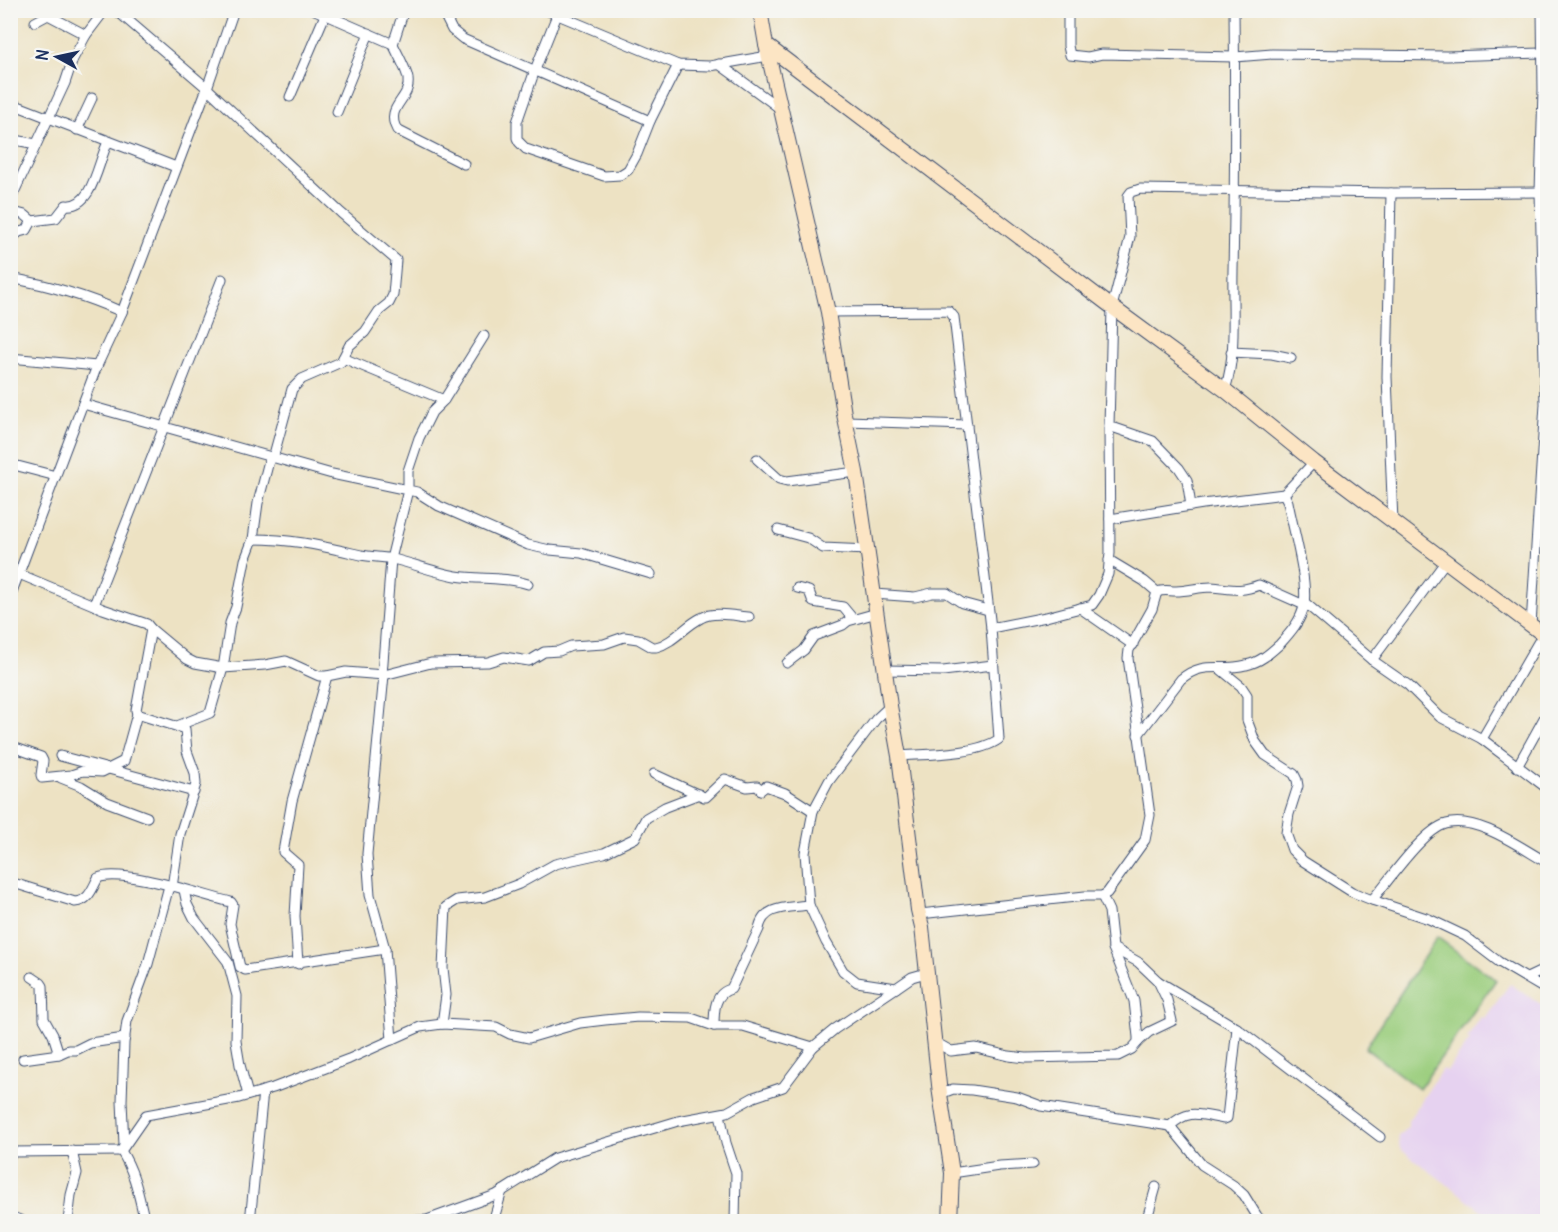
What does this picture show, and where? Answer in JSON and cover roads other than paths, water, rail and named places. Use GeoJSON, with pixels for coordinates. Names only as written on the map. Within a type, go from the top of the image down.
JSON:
{"type":"FeatureCollection","features":[{"type":"Feature","properties":{"kind":"street"},"geometry":{"type":"LineString","coordinates":[[10,201],[65,83],[73,58],[86,35],[105,10]]}},
{"type":"Feature","properties":{"kind":"street"},"geometry":{"type":"LineString","coordinates":[[116,10],[207,88],[341,213],[396,260],[393,295],[389,303],[379,311],[374,322],[349,346],[338,365],[313,373],[302,379],[292,389],[258,503],[242,582],[230,623],[223,668],[210,713],[177,726]]}},
{"type":"Feature","properties":{"kind":"street"},"geometry":{"type":"LineString","coordinates":[[10,597],[83,404],[122,312],[207,88],[234,10]]}},
{"type":"Feature","properties":{"kind":"street"},"geometry":{"type":"LineString","coordinates":[[315,10],[393,44],[408,76],[408,87],[392,114],[397,130],[464,164]]}},
{"type":"Feature","properties":{"kind":"street"},"geometry":{"type":"LineString","coordinates":[[393,44],[404,10]]}},
{"type":"Feature","properties":{"kind":"street"},"geometry":{"type":"LineString","coordinates":[[442,10],[452,30],[463,39],[650,122]]}},
{"type":"Feature","properties":{"kind":"street"},"geometry":{"type":"LineString","coordinates":[[546,10],[678,65],[710,66],[767,51]]}},
{"type":"Feature","properties":{"kind":"street"},"geometry":{"type":"LineString","coordinates":[[760,10],[767,51],[828,312],[856,472],[899,756],[920,914],[940,1094],[952,1173],[950,1221]]}},
{"type":"Feature","properties":{"kind":"street"},"geometry":{"type":"LineString","coordinates":[[1068,10],[1070,55],[1088,57],[1102,54],[1235,57],[1272,54],[1447,56],[1541,53]]}},
{"type":"Feature","properties":{"kind":"street"},"geometry":{"type":"LineString","coordinates":[[1225,390],[1229,377],[1231,352],[1235,192],[1234,10]]}},
{"type":"Feature","properties":{"kind":"street"},"geometry":{"type":"LineString","coordinates":[[1531,625],[1546,404],[1545,223],[1540,192],[1545,90],[1541,53],[1542,10]]}},
{"type":"Feature","properties":{"kind":"street"},"geometry":{"type":"LineString","coordinates":[[35,22],[48,15],[86,35]]}},
{"type":"Feature","properties":{"kind":"street"},"geometry":{"type":"LineString","coordinates":[[290,97],[325,15]]}},
{"type":"Feature","properties":{"kind":"street"},"geometry":{"type":"LineString","coordinates":[[557,15],[517,122],[516,133],[519,142],[526,149],[604,176],[621,175],[628,170],[637,154],[678,65]]}},
{"type":"Feature","properties":{"kind":"street"},"geometry":{"type":"LineString","coordinates":[[337,112],[369,33]]}},
{"type":"Feature","properties":{"kind":"street"},"geometry":{"type":"LineString","coordinates":[[767,51],[1225,390],[1314,462],[1545,636],[1482,739]]}},
{"type":"Feature","properties":{"kind":"street"},"geometry":{"type":"LineString","coordinates":[[719,64],[782,110]]}},
{"type":"Feature","properties":{"kind":"street"},"geometry":{"type":"LineString","coordinates":[[77,130],[92,98]]}},
{"type":"Feature","properties":{"kind":"street"},"geometry":{"type":"LineString","coordinates":[[10,103],[176,167]]}},
{"type":"Feature","properties":{"kind":"street"},"geometry":{"type":"LineString","coordinates":[[10,139],[36,144]]}},
{"type":"Feature","properties":{"kind":"street"},"geometry":{"type":"LineString","coordinates":[[10,211],[25,215],[32,221],[56,218],[66,205],[74,206],[82,201],[91,187],[108,142]]}},
{"type":"Feature","properties":{"kind":"street"},"geometry":{"type":"LineString","coordinates":[[991,628],[1046,617],[1092,604],[1099,596],[1108,574],[1112,307],[1130,237],[1128,196],[1131,192],[1140,189],[1235,192],[1540,192]]}},
{"type":"Feature","properties":{"kind":"street"},"geometry":{"type":"LineString","coordinates":[[1391,193],[1387,377],[1394,522]]}},
{"type":"Feature","properties":{"kind":"street"},"geometry":{"type":"LineString","coordinates":[[10,240],[19,232],[27,230],[32,221]]}},
{"type":"Feature","properties":{"kind":"street"},"geometry":{"type":"LineString","coordinates":[[10,278],[37,283],[95,300],[122,312]]}},
{"type":"Feature","properties":{"kind":"street"},"geometry":{"type":"LineString","coordinates":[[94,605],[222,279]]}},
{"type":"Feature","properties":{"kind":"street"},"geometry":{"type":"LineString","coordinates":[[828,312],[949,311],[952,313],[991,628],[999,739],[991,745],[972,749],[899,756]]}},
{"type":"Feature","properties":{"kind":"street"},"geometry":{"type":"LineString","coordinates":[[392,1040],[385,949],[370,895],[367,854],[391,559],[408,490],[408,471],[420,438],[432,412],[444,400],[484,336]]}},
{"type":"Feature","properties":{"kind":"street"},"geometry":{"type":"LineString","coordinates":[[1231,352],[1272,354],[1291,358]]}},
{"type":"Feature","properties":{"kind":"street"},"geometry":{"type":"LineString","coordinates":[[10,358],[98,366]]}},
{"type":"Feature","properties":{"kind":"street"},"geometry":{"type":"LineString","coordinates":[[343,358],[444,400]]}},
{"type":"Feature","properties":{"kind":"street"},"geometry":{"type":"LineString","coordinates":[[83,404],[332,474],[417,492],[439,506],[528,545],[581,553],[651,574]]}},
{"type":"Feature","properties":{"kind":"street"},"geometry":{"type":"LineString","coordinates":[[847,421],[967,425]]}},
{"type":"Feature","properties":{"kind":"street"},"geometry":{"type":"LineString","coordinates":[[1109,426],[1153,441],[1179,468],[1187,480],[1191,506]]}},
{"type":"Feature","properties":{"kind":"street"},"geometry":{"type":"LineString","coordinates":[[757,459],[779,479],[787,481],[856,472]]}},
{"type":"Feature","properties":{"kind":"street"},"geometry":{"type":"LineString","coordinates":[[1110,519],[1284,494],[1314,462]]}},
{"type":"Feature","properties":{"kind":"street"},"geometry":{"type":"LineString","coordinates":[[10,464],[56,476]]}},
{"type":"Feature","properties":{"kind":"street"},"geometry":{"type":"LineString","coordinates":[[1138,735],[1181,679],[1190,672],[1202,667],[1228,669],[1248,665],[1263,659],[1289,634],[1304,603],[1304,585],[1288,501],[1284,494]]}},
{"type":"Feature","properties":{"kind":"street"},"geometry":{"type":"LineString","coordinates":[[778,530],[808,538],[823,548],[868,550]]}},
{"type":"Feature","properties":{"kind":"street"},"geometry":{"type":"LineString","coordinates":[[252,538],[279,538],[315,543],[459,576],[510,579],[528,584]]}},
{"type":"Feature","properties":{"kind":"street"},"geometry":{"type":"LineString","coordinates":[[1109,560],[1157,592]]}},
{"type":"Feature","properties":{"kind":"street"},"geometry":{"type":"LineString","coordinates":[[1372,660],[1446,561]]}},
{"type":"Feature","properties":{"kind":"street"},"geometry":{"type":"LineString","coordinates":[[19,574],[147,624],[187,659],[223,668],[286,661],[319,676],[346,672],[383,675],[431,663],[489,662],[504,657],[529,661],[544,652],[560,651],[571,646],[604,644],[624,637],[638,639],[652,648],[660,647],[701,618],[711,615],[749,616]]}},
{"type":"Feature","properties":{"kind":"street"},"geometry":{"type":"LineString","coordinates":[[1157,592],[1211,587],[1231,591],[1250,589],[1259,585],[1304,603],[1372,660],[1407,685],[1440,717],[1482,739],[1548,789]]}},
{"type":"Feature","properties":{"kind":"street"},"geometry":{"type":"LineString","coordinates":[[797,588],[809,591],[813,602],[843,607],[853,619]]}},
{"type":"Feature","properties":{"kind":"street"},"geometry":{"type":"LineString","coordinates":[[920,914],[1102,896],[1107,893],[1145,840],[1148,830],[1150,815],[1128,658],[1132,645],[1152,609],[1157,592]]}},
{"type":"Feature","properties":{"kind":"street"},"geometry":{"type":"LineString","coordinates":[[874,594],[915,597],[932,593],[947,593],[962,603],[988,610]]}},
{"type":"Feature","properties":{"kind":"street"},"geometry":{"type":"LineString","coordinates":[[1080,608],[1132,645]]}},
{"type":"Feature","properties":{"kind":"street"},"geometry":{"type":"LineString","coordinates":[[787,663],[804,650],[814,636],[824,630],[877,613]]}},
{"type":"Feature","properties":{"kind":"street"},"geometry":{"type":"LineString","coordinates":[[10,746],[41,758],[41,777],[59,777],[83,771],[102,772],[124,761],[137,714],[136,705],[151,629]]}},
{"type":"Feature","properties":{"kind":"street"},"geometry":{"type":"LineString","coordinates":[[885,670],[943,671],[993,665]]}},
{"type":"Feature","properties":{"kind":"street"},"geometry":{"type":"LineString","coordinates":[[1219,668],[1241,686],[1247,695],[1247,720],[1255,741],[1265,754],[1294,774],[1297,780],[1298,786],[1286,833],[1292,850],[1303,861],[1352,892],[1430,919],[1466,936],[1499,962],[1548,991]]}},
{"type":"Feature","properties":{"kind":"street"},"geometry":{"type":"LineString","coordinates":[[298,964],[295,916],[298,865],[283,852],[292,801],[327,676]]}},
{"type":"Feature","properties":{"kind":"street"},"geometry":{"type":"LineString","coordinates":[[890,706],[876,719],[829,781],[813,811],[805,853],[809,905],[826,942],[843,971],[857,982],[896,988]]}},
{"type":"Feature","properties":{"kind":"street"},"geometry":{"type":"LineString","coordinates":[[1517,767],[1548,711]]}},
{"type":"Feature","properties":{"kind":"street"},"geometry":{"type":"LineString","coordinates":[[137,714],[184,728],[187,751],[195,773],[196,784],[180,834],[171,887],[151,957],[130,1008],[124,1038],[123,1148],[134,1178],[144,1221]]}},
{"type":"Feature","properties":{"kind":"street"},"geometry":{"type":"LineString","coordinates":[[60,756],[194,792]]}},
{"type":"Feature","properties":{"kind":"street"},"geometry":{"type":"LineString","coordinates":[[654,774],[706,797],[716,785],[725,779],[747,787],[757,786],[762,790],[766,786],[785,793],[813,811]]}},
{"type":"Feature","properties":{"kind":"street"},"geometry":{"type":"LineString","coordinates":[[59,777],[81,786],[107,802],[147,817]]}},
{"type":"Feature","properties":{"kind":"street"},"geometry":{"type":"LineString","coordinates":[[442,1024],[446,995],[443,968],[446,907],[457,900],[494,894],[519,884],[555,864],[604,853],[635,838],[646,818],[665,807],[699,794]]}},
{"type":"Feature","properties":{"kind":"street"},"geometry":{"type":"LineString","coordinates":[[1372,900],[1424,838],[1444,824],[1458,823],[1479,827],[1523,847],[1548,863]]}},
{"type":"Feature","properties":{"kind":"street"},"geometry":{"type":"LineString","coordinates":[[10,882],[75,902],[83,901],[88,897],[98,878],[107,874],[130,876],[233,903],[230,924],[242,969],[245,970],[298,964],[338,955],[385,949]]}},
{"type":"Feature","properties":{"kind":"street"},"geometry":{"type":"LineString","coordinates":[[184,890],[187,904],[194,918],[228,962],[237,996],[236,1041],[248,1095]]}},
{"type":"Feature","properties":{"kind":"street"},"geometry":{"type":"LineString","coordinates":[[1102,896],[1109,911],[1113,948],[1134,1000],[1138,1042]]}},
{"type":"Feature","properties":{"kind":"street"},"geometry":{"type":"LineString","coordinates":[[714,1026],[714,1011],[719,996],[731,989],[761,920],[769,911],[809,905]]}},
{"type":"Feature","properties":{"kind":"street"},"geometry":{"type":"LineString","coordinates":[[1113,948],[1138,962],[1158,981],[1237,1028],[1380,1137]]}},
{"type":"Feature","properties":{"kind":"street"},"geometry":{"type":"LineString","coordinates":[[1527,978],[1548,968]]}},
{"type":"Feature","properties":{"kind":"street"},"geometry":{"type":"LineString","coordinates":[[381,1221],[427,1220],[502,1191],[555,1158],[678,1120],[720,1114],[754,1097],[783,1087],[813,1047],[835,1029],[912,977],[926,973]]}},
{"type":"Feature","properties":{"kind":"street"},"geometry":{"type":"LineString","coordinates":[[32,977],[43,986],[44,1018],[59,1054]]}},
{"type":"Feature","properties":{"kind":"street"},"geometry":{"type":"LineString","coordinates":[[935,1042],[951,1051],[976,1048],[1026,1058],[1118,1056],[1132,1049],[1149,1032],[1172,1021],[1167,1000],[1158,981]]}},
{"type":"Feature","properties":{"kind":"street"},"geometry":{"type":"LineString","coordinates":[[123,1148],[146,1115],[262,1091],[349,1059],[420,1027],[442,1024],[496,1027],[510,1034],[529,1038],[580,1023],[638,1017],[691,1018],[714,1026],[743,1026],[813,1047]]}},
{"type":"Feature","properties":{"kind":"street"},"geometry":{"type":"LineString","coordinates":[[1170,1126],[1179,1117],[1189,1114],[1227,1118],[1237,1028]]}},
{"type":"Feature","properties":{"kind":"street"},"geometry":{"type":"LineString","coordinates":[[23,1059],[76,1050],[90,1042],[124,1038]]}},
{"type":"Feature","properties":{"kind":"street"},"geometry":{"type":"LineString","coordinates":[[940,1094],[953,1089],[972,1090],[1017,1097],[1041,1106],[1170,1126],[1202,1165],[1244,1195],[1262,1221]]}},
{"type":"Feature","properties":{"kind":"street"},"geometry":{"type":"LineString","coordinates":[[250,1221],[262,1091]]}},
{"type":"Feature","properties":{"kind":"street"},"geometry":{"type":"LineString","coordinates":[[720,1114],[736,1173],[735,1221]]}},
{"type":"Feature","properties":{"kind":"street"},"geometry":{"type":"LineString","coordinates":[[10,1152],[123,1148]]}},
{"type":"Feature","properties":{"kind":"street"},"geometry":{"type":"LineString","coordinates":[[68,1221],[71,1195],[77,1173],[72,1151]]}},
{"type":"Feature","properties":{"kind":"street"},"geometry":{"type":"LineString","coordinates":[[952,1173],[1033,1164]]}},
{"type":"Feature","properties":{"kind":"street"},"geometry":{"type":"LineString","coordinates":[[1146,1221],[1156,1186]]}},
{"type":"Feature","properties":{"kind":"street"},"geometry":{"type":"LineString","coordinates":[[493,1221],[502,1191]]}},
{"type":"Feature","properties":{"kind":"street"},"geometry":{"type":"LineString","coordinates":[[10,1216],[25,1221]]}}]}
